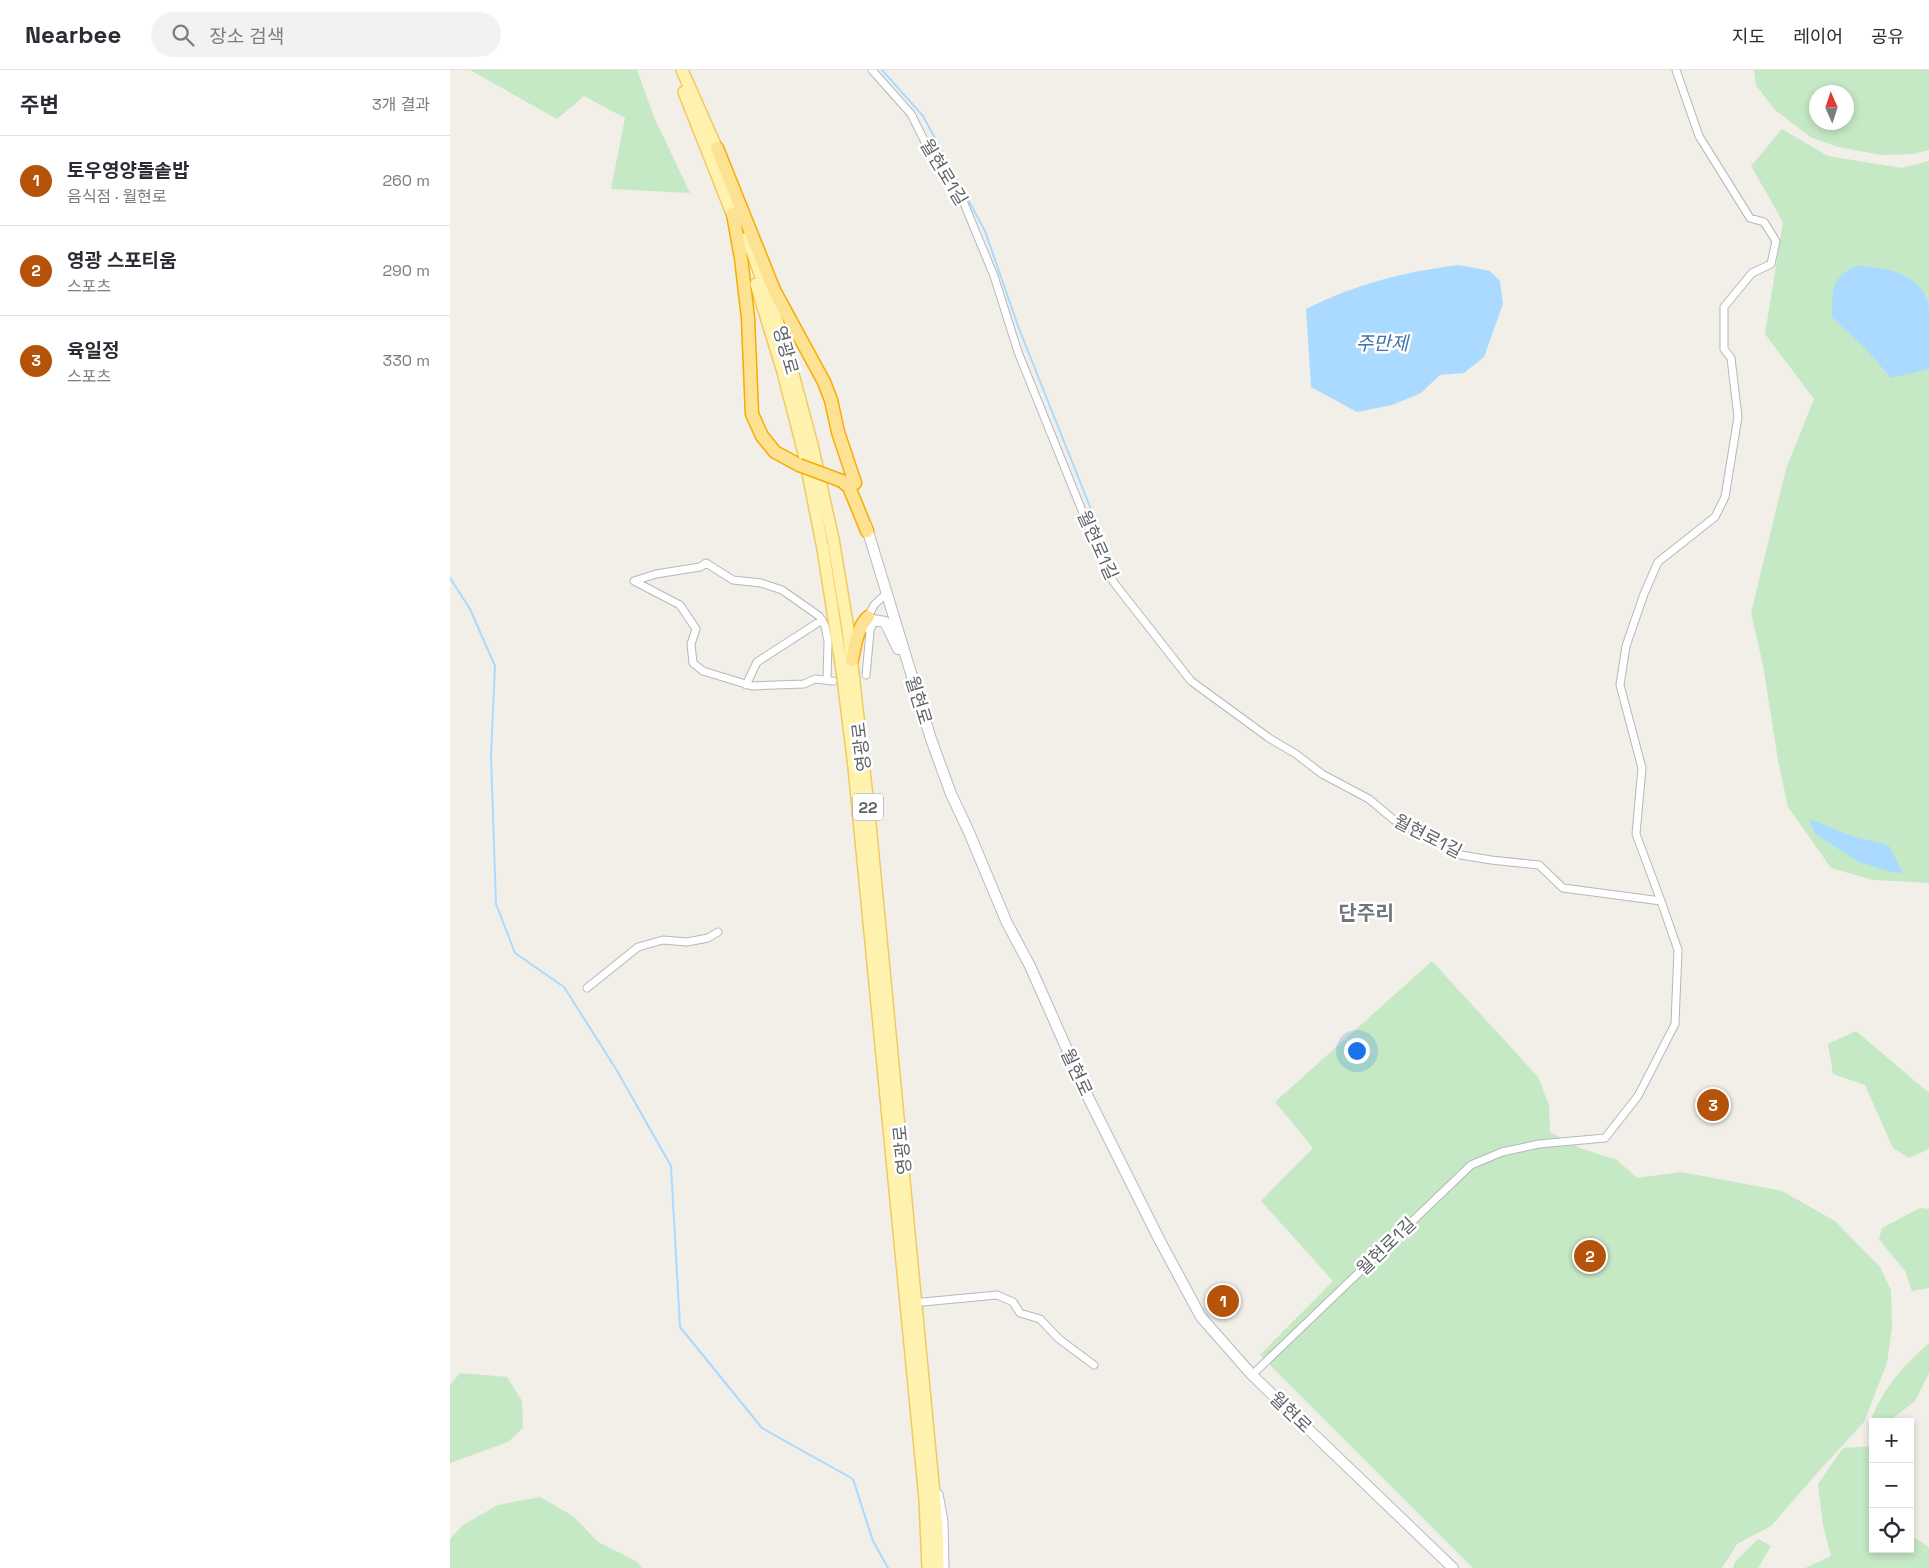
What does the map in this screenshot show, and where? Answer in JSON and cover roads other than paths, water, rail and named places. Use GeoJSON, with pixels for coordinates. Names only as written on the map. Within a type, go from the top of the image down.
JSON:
{"type":"FeatureCollection","features":[{"type":"Feature","properties":{"kind":"highway"},"geometry":{"type":"LineString","coordinates":[[717,148],[774,290],[820,374],[831,400],[849,487],[867,531]]}},
{"type":"Feature","properties":{"kind":"highway"},"geometry":{"type":"LineString","coordinates":[[733,214],[741,258],[748,318],[752,414],[762,436],[775,452],[799,466],[849,482]]}},
{"type":"Feature","properties":{"kind":"highway"},"geometry":{"type":"LineString","coordinates":[[852,660],[856,638],[868,622]]}},
{"type":"Feature","properties":{"kind":"main road","name":"영광로"},"geometry":{"type":"LineString","coordinates":[[674,70],[733,214],[767,318],[796,421],[815,507],[842,670],[854,766],[894,1174],[903,1290],[925,1499],[928,1568]]}},
{"type":"Feature","properties":{"kind":"main road","name":"영광로"},"geometry":{"type":"LineString","coordinates":[[682,70],[717,148],[783,337],[812,445],[834,539],[852,660],[870,824],[886,1006],[914,1266],[937,1526],[938,1568]]}},
{"type":"Feature","properties":{"kind":"street","name":"월현로1길"},"geometry":{"type":"LineString","coordinates":[[872,70],[911,114],[935,162],[963,201],[994,276],[1018,352],[1106,570],[1191,681],[1322,774],[1369,799],[1394,820],[1461,855],[1538,865],[1564,888],[1661,900],[1678,950],[1675,1024],[1638,1096],[1604,1138],[1539,1144],[1502,1152],[1471,1164],[1252,1375]]}},
{"type":"Feature","properties":{"kind":"street"},"geometry":{"type":"LineString","coordinates":[[1661,900],[1636,834],[1642,768],[1620,685],[1626,646],[1644,594],[1658,562],[1715,517],[1725,497],[1738,417],[1731,358],[1724,349],[1724,308],[1752,273],[1771,264],[1776,241],[1764,222],[1750,218],[1699,136],[1676,70]]}},
{"type":"Feature","properties":{"kind":"street","name":"월현로"},"geometry":{"type":"LineString","coordinates":[[867,531],[930,738],[951,794],[1007,923],[1030,966],[1089,1099],[1160,1241],[1201,1317],[1252,1375],[1453,1568]]}},
{"type":"Feature","properties":{"kind":"street"},"geometry":{"type":"LineString","coordinates":[[706,563],[733,580],[761,583],[782,590],[822,620],[826,626],[828,640],[830,681],[815,679],[804,684],[746,685],[703,671],[693,663],[691,644],[696,629],[687,613],[680,605],[634,581],[656,574],[700,567],[706,563]]}},
{"type":"Feature","properties":{"kind":"street"},"geometry":{"type":"LineString","coordinates":[[866,675],[868,668],[868,622],[874,605],[887,593]]}},
{"type":"Feature","properties":{"kind":"street"},"geometry":{"type":"LineString","coordinates":[[746,685],[757,662],[822,620]]}},
{"type":"Feature","properties":{"kind":"street"},"geometry":{"type":"LineString","coordinates":[[868,622],[874,620],[885,622],[914,686]]}},
{"type":"Feature","properties":{"kind":"street"},"geometry":{"type":"LineString","coordinates":[[587,988],[638,947],[663,940],[688,942],[708,938],[718,932]]}},
{"type":"Feature","properties":{"kind":"street"},"geometry":{"type":"LineString","coordinates":[[923,1302],[997,1294],[1013,1302],[1020,1313],[1040,1319],[1059,1339],[1094,1365]]}},
{"type":"Feature","properties":{"kind":"street"},"geometry":{"type":"LineString","coordinates":[[929,1436],[944,1521],[945,1568]]}},
{"type":"Feature","properties":{"kind":"water","name":"주만제"},"geometry":{"type":"Polygon","coordinates":[[[1459,265],[1490,271],[1500,281],[1503,304],[1484,357],[1464,373],[1440,375],[1421,393],[1392,405],[1357,412],[1311,387],[1306,309],[1380,280],[1418,271],[1459,265]]]}},
{"type":"Feature","properties":{"kind":"water"},"geometry":{"type":"Polygon","coordinates":[[[1856,266],[1889,270],[1910,279],[1919,286],[1929,306],[1929,369],[1891,378],[1867,350],[1832,317],[1834,286],[1841,276],[1856,266]]]}},
{"type":"Feature","properties":{"kind":"water"},"geometry":{"type":"Polygon","coordinates":[[[1809,819],[1847,834],[1889,846],[1903,873],[1892,872],[1859,862],[1815,834],[1809,819]]]}},
{"type":"Feature","properties":{"kind":"waterway"},"geometry":{"type":"LineString","coordinates":[[882,70],[923,116],[985,231],[1018,326],[1114,567]]}},
{"type":"Feature","properties":{"kind":"waterway"},"geometry":{"type":"LineString","coordinates":[[450,578],[470,609],[495,666],[491,755],[496,904],[515,953],[564,987],[616,1069],[671,1166],[680,1327],[762,1428],[853,1479],[873,1541],[888,1568]]}},
{"type":"Feature","properties":{"kind":"place","name":"육일정"},"geometry":{"type":"Point","coordinates":[1713,1105]}},
{"type":"Feature","properties":{"kind":"place","name":"영광 스포티움"},"geometry":{"type":"Point","coordinates":[1590,1256]}},
{"type":"Feature","properties":{"kind":"place","name":"토우영양돌솥밥"},"geometry":{"type":"Point","coordinates":[1223,1301]}},
{"type":"Feature","properties":{"kind":"district","name":"단주리"},"geometry":{"type":"Point","coordinates":[1366,913]}}]}
